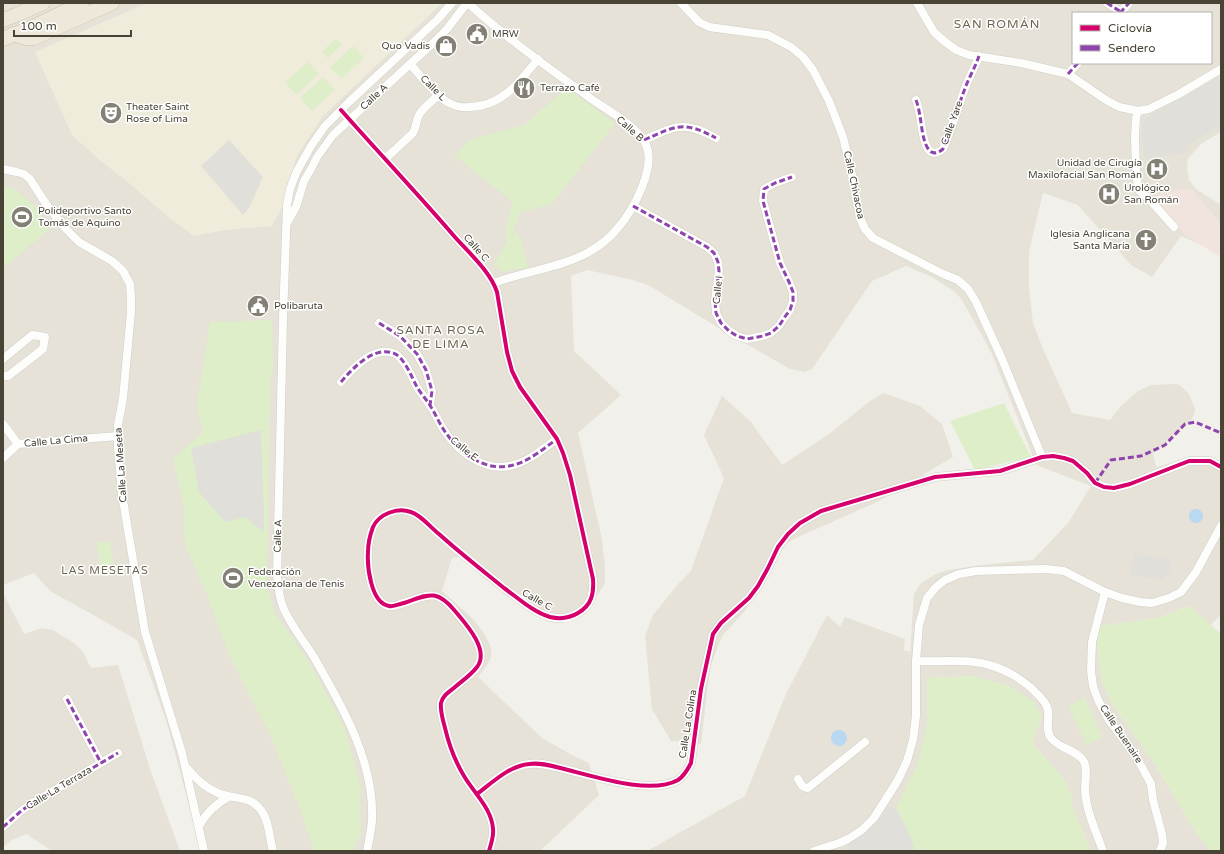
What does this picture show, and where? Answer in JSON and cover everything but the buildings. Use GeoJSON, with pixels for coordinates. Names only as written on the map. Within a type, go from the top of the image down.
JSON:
{"type":"FeatureCollection","features":[{"type":"Feature","properties":{"kind":"highway"},"geometry":{"type":"LineString","coordinates":[[3,20],[43,3]]}},
{"type":"Feature","properties":{"kind":"highway"},"geometry":{"type":"LineString","coordinates":[[8,36],[33,27],[82,3]]}},
{"type":"Feature","properties":{"kind":"highway"},"geometry":{"type":"LineString","coordinates":[[8,36],[34,38],[112,3]]}},
{"type":"Feature","properties":{"kind":"street","name":"Calle A"},"geometry":{"type":"LineString","coordinates":[[367,851],[372,821],[371,798],[367,773],[360,750],[333,692],[283,608],[278,586],[277,575],[283,319],[287,205],[290,189],[317,136],[341,110],[437,20],[452,3]]}},
{"type":"Feature","properties":{"kind":"street","name":"Calle A"},"geometry":{"type":"LineString","coordinates":[[286,223],[296,207],[304,181],[317,157],[333,135],[430,46],[447,29],[467,3]]}},
{"type":"Feature","properties":{"kind":"street","name":"Calle B"},"geometry":{"type":"LineString","coordinates":[[467,3],[538,59],[634,130],[644,140],[649,149],[648,167],[641,187],[633,206],[617,230],[588,252],[558,264],[494,283]]}},
{"type":"Feature","properties":{"kind":"street","name":"Calle Chivacoa"},"geometry":{"type":"LineString","coordinates":[[681,3],[699,22],[709,27],[768,35],[791,47],[803,57],[814,70],[829,101],[843,137],[860,218],[865,229],[873,238],[941,273],[958,280],[968,289],[976,302],[1002,359],[1042,457]]}},
{"type":"Feature","properties":{"kind":"street"},"geometry":{"type":"LineString","coordinates":[[917,3],[934,32],[956,50],[968,55],[1021,63],[1068,74],[1119,107],[1138,111],[1148,109],[1179,94],[1221,69]]}},
{"type":"Feature","properties":{"kind":"street"},"geometry":{"type":"LineString","coordinates":[[1107,3],[1120,12]]}},
{"type":"Feature","properties":{"kind":"street"},"geometry":{"type":"LineString","coordinates":[[1122,12],[1129,3]]}},
{"type":"Feature","properties":{"kind":"street","name":"Calle Yare"},"geometry":{"type":"LineString","coordinates":[[916,100],[920,113],[924,143],[934,153],[939,152],[943,149],[964,89],[976,66],[979,56]]}},
{"type":"Feature","properties":{"kind":"street","name":"Calle L"},"geometry":{"type":"LineString","coordinates":[[410,64],[448,103],[460,106],[479,107],[490,104],[514,88],[538,59]]}},
{"type":"Feature","properties":{"kind":"street"},"geometry":{"type":"LineString","coordinates":[[1068,74],[1077,64]]}},
{"type":"Feature","properties":{"kind":"street"},"geometry":{"type":"LineString","coordinates":[[385,159],[413,133],[416,129],[420,113],[439,95]]}},
{"type":"Feature","properties":{"kind":"street","name":"Calle C"},"geometry":{"type":"LineString","coordinates":[[341,110],[432,210],[494,283],[512,371],[520,387],[557,440],[563,452],[570,475],[593,579],[594,590],[592,599],[579,613],[570,617],[551,617],[540,613],[515,596],[482,571],[421,518],[411,512],[395,511],[387,513],[380,518],[373,528],[368,545],[368,565],[371,582],[378,597],[383,603],[388,606],[395,606],[429,595],[437,596],[444,600],[454,610],[476,638],[480,648],[482,657],[477,667],[445,694],[441,702],[441,710],[450,745],[464,776],[477,794]]}},
{"type":"Feature","properties":{"kind":"street"},"geometry":{"type":"LineString","coordinates":[[1138,111],[1135,137],[1138,189],[1174,227]]}},
{"type":"Feature","properties":{"kind":"street"},"geometry":{"type":"LineString","coordinates":[[644,140],[674,127],[685,126],[702,130],[716,138]]}},
{"type":"Feature","properties":{"kind":"street","name":"Calle La Meseta"},"geometry":{"type":"LineString","coordinates":[[3,169],[24,174],[30,179],[48,207],[66,229],[79,242],[112,261],[123,271],[130,284],[131,312],[123,398],[118,425],[122,494],[146,632],[186,768]]}},
{"type":"Feature","properties":{"kind":"street","name":"Calle I"},"geometry":{"type":"LineString","coordinates":[[633,206],[706,246],[714,253],[720,271],[715,301],[716,313],[721,323],[729,331],[747,339],[754,338],[771,333],[779,326],[790,310],[793,301],[793,292],[790,282],[780,263],[763,201],[764,189],[792,177]]}},
{"type":"Feature","properties":{"kind":"street","name":"Calle E"},"geometry":{"type":"LineString","coordinates":[[379,323],[400,336],[409,344],[420,358],[426,370],[432,391],[430,405]]}},
{"type":"Feature","properties":{"kind":"street"},"geometry":{"type":"LineString","coordinates":[[3,359],[32,335],[45,337],[43,348],[8,376],[3,376]]}},
{"type":"Feature","properties":{"kind":"street","name":"Calle E"},"geometry":{"type":"LineString","coordinates":[[341,382],[356,366],[372,355],[383,352],[394,353],[403,361],[445,433],[466,454],[487,466],[510,466],[531,456],[557,440]]}},
{"type":"Feature","properties":{"kind":"street","name":"Calle La Cima"},"geometry":{"type":"LineString","coordinates":[[3,424],[18,444],[118,436]]}},
{"type":"Feature","properties":{"kind":"street"},"geometry":{"type":"LineString","coordinates":[[3,458],[18,444]]}},
{"type":"Feature","properties":{"kind":"street"},"geometry":{"type":"LineString","coordinates":[[1042,457],[1053,456],[1073,460],[1095,483],[1104,487],[1114,488],[1130,484],[1189,461],[1210,461],[1221,467]]}},
{"type":"Feature","properties":{"kind":"street","name":"Calle La Colina"},"geometry":{"type":"LineString","coordinates":[[477,794],[516,767],[542,763],[629,784],[656,786],[678,779],[686,772],[691,763],[701,689],[714,634],[721,623],[749,598],[758,586],[778,548],[788,534],[800,523],[821,511],[920,481],[935,477],[1000,471],[1042,457]]}},
{"type":"Feature","properties":{"kind":"street"},"geometry":{"type":"LineString","coordinates":[[814,851],[839,843],[862,830],[874,818],[898,780],[913,740],[916,709],[916,661],[919,625],[927,598],[935,588],[945,580],[959,574],[998,570],[1064,570],[1105,592],[1122,598],[1152,603],[1169,598],[1181,592],[1196,572],[1221,526]]}},
{"type":"Feature","properties":{"kind":"street","name":"Calle Buenaire"},"geometry":{"type":"LineString","coordinates":[[1105,592],[1092,642],[1091,671],[1093,686],[1098,700],[1109,720],[1136,756],[1151,784],[1153,800],[1162,834],[1163,844],[1160,851]]}},
{"type":"Feature","properties":{"kind":"street"},"geometry":{"type":"LineString","coordinates":[[916,661],[974,662],[998,668],[1018,677],[1034,690],[1047,705],[1049,717],[1047,728],[1050,738],[1079,755],[1085,762],[1085,790],[1088,807],[1103,851]]}},
{"type":"Feature","properties":{"kind":"street"},"geometry":{"type":"LineString","coordinates":[[67,699],[101,763]]}},
{"type":"Feature","properties":{"kind":"street"},"geometry":{"type":"LineString","coordinates":[[798,779],[801,786],[808,788],[864,742]]}},
{"type":"Feature","properties":{"kind":"street","name":"Calle La Terraza"},"geometry":{"type":"LineString","coordinates":[[3,827],[31,804],[118,753]]}},
{"type":"Feature","properties":{"kind":"street"},"geometry":{"type":"LineString","coordinates":[[186,768],[205,786],[216,792],[228,797],[245,798],[253,802],[264,815],[267,822],[273,851]]}},
{"type":"Feature","properties":{"kind":"street"},"geometry":{"type":"LineString","coordinates":[[186,768],[204,851]]}},
{"type":"Feature","properties":{"kind":"street"},"geometry":{"type":"LineString","coordinates":[[477,794],[492,821],[493,831],[489,851]]}},
{"type":"Feature","properties":{"kind":"street"},"geometry":{"type":"LineString","coordinates":[[199,826],[203,818],[219,802],[228,797]]}},
{"type":"Feature","properties":{"kind":"shaded area"},"geometry":{"type":"Polygon","coordinates":[[[3,3],[1221,3],[1221,132],[1201,144],[1188,159],[1187,169],[1189,180],[1196,189],[1221,205],[1221,254],[1181,236],[1152,277],[1131,265],[1078,205],[1043,193],[1029,251],[1029,287],[1033,323],[1072,413],[1110,420],[1121,406],[1138,391],[1151,385],[1180,385],[1189,394],[1195,409],[1194,415],[1190,422],[1153,453],[1156,467],[1200,456],[1209,458],[1221,465],[1221,614],[1210,626],[1189,606],[1158,618],[1099,626],[1097,644],[1102,682],[1113,705],[1153,761],[1197,834],[1211,851],[1091,851],[1072,806],[1071,793],[1063,778],[1032,743],[1042,717],[1007,685],[973,676],[927,678],[927,707],[958,851],[647,851],[745,796],[786,694],[827,615],[840,627],[845,617],[905,639],[904,650],[910,652],[914,594],[921,583],[944,571],[980,565],[1033,560],[1068,523],[1091,486],[1036,464],[991,352],[962,300],[955,292],[932,277],[906,266],[872,281],[812,369],[804,372],[790,369],[648,285],[633,280],[587,270],[571,276],[574,351],[621,395],[578,433],[602,539],[605,584],[586,608],[563,616],[549,614],[535,607],[466,556],[452,558],[442,591],[473,619],[484,633],[491,647],[491,658],[478,677],[542,738],[589,763],[599,795],[540,851],[201,851],[167,723],[137,640],[50,591],[34,573],[3,585],[3,3]]]}},
{"type":"Feature","properties":{"kind":"shaded area"},"geometry":{"type":"Polygon","coordinates":[[[147,3],[442,3],[323,116],[296,157],[284,203],[272,226],[225,230],[194,236],[167,216],[72,135],[35,52],[147,3]]]}},
{"type":"Feature","properties":{"kind":"shaded area"},"geometry":{"type":"Polygon","coordinates":[[[1218,77],[1221,82],[1221,125],[1189,144],[1185,153],[1145,159],[1142,137],[1143,120],[1218,77]]]}},
{"type":"Feature","properties":{"kind":"shaded area"},"geometry":{"type":"Polygon","coordinates":[[[229,140],[263,177],[249,208],[243,215],[201,166],[229,140]]]}},
{"type":"Feature","properties":{"kind":"shaded area"},"geometry":{"type":"Polygon","coordinates":[[[1184,188],[1193,190],[1221,224],[1221,257],[1186,236],[1154,200],[1158,194],[1184,188]]]}},
{"type":"Feature","properties":{"kind":"shaded area"},"geometry":{"type":"Polygon","coordinates":[[[884,393],[920,406],[942,424],[953,457],[877,502],[787,543],[771,565],[758,591],[744,612],[723,635],[718,646],[710,668],[701,744],[671,741],[652,709],[645,636],[653,615],[679,583],[691,571],[724,478],[704,435],[722,396],[750,421],[782,465],[829,434],[870,401],[884,393]]]}},
{"type":"Feature","properties":{"kind":"shaded area"},"geometry":{"type":"Polygon","coordinates":[[[261,430],[264,532],[245,517],[225,522],[199,492],[191,448],[261,430]]]}},
{"type":"Feature","properties":{"kind":"shaded area"},"geometry":{"type":"Polygon","coordinates":[[[1135,554],[1172,560],[1169,572],[1162,580],[1129,575],[1135,554]]]}},
{"type":"Feature","properties":{"kind":"shaded area"},"geometry":{"type":"Polygon","coordinates":[[[3,593],[24,634],[42,628],[53,630],[74,643],[83,652],[91,668],[118,665],[151,772],[180,851],[52,851],[26,834],[12,840],[3,847],[3,593]]]}},
{"type":"Feature","properties":{"kind":"shaded area"},"geometry":{"type":"Polygon","coordinates":[[[885,805],[896,809],[912,841],[914,851],[846,851],[848,844],[865,831],[885,805]]]}},
{"type":"Feature","properties":{"kind":"green space"},"geometry":{"type":"Polygon","coordinates":[[[336,39],[342,45],[327,58],[322,51],[336,39]]]}},
{"type":"Feature","properties":{"kind":"green space"},"geometry":{"type":"Polygon","coordinates":[[[353,46],[364,58],[341,79],[330,67],[353,46]]]}},
{"type":"Feature","properties":{"kind":"green space"},"geometry":{"type":"Polygon","coordinates":[[[308,62],[319,74],[296,95],[285,82],[308,62]]]}},
{"type":"Feature","properties":{"kind":"green space"},"geometry":{"type":"Polygon","coordinates":[[[323,77],[335,90],[312,111],[300,98],[323,77]]]}},
{"type":"Feature","properties":{"kind":"green space"},"geometry":{"type":"Polygon","coordinates":[[[567,88],[615,123],[552,204],[521,212],[512,234],[518,232],[528,267],[503,272],[494,265],[508,239],[505,236],[512,201],[455,156],[469,140],[524,125],[567,88]]]}},
{"type":"Feature","properties":{"kind":"green space","name":"Polideportivo Santo Tomás de Aquino"},"geometry":{"type":"Polygon","coordinates":[[[3,187],[13,188],[34,205],[50,229],[3,268],[3,187]]]}},
{"type":"Feature","properties":{"kind":"green space","name":"Federación Venezolana de Tenis"},"geometry":{"type":"Polygon","coordinates":[[[272,320],[273,368],[270,377],[267,587],[275,614],[299,647],[321,683],[345,729],[360,785],[361,833],[353,851],[314,851],[301,812],[270,734],[230,657],[207,595],[185,545],[184,506],[173,459],[203,432],[197,405],[210,322],[272,320]]]}},
{"type":"Feature","properties":{"kind":"green space"},"geometry":{"type":"Polygon","coordinates":[[[1004,403],[1031,457],[975,470],[950,421],[1004,403]]]}},
{"type":"Feature","properties":{"kind":"green space"},"geometry":{"type":"Polygon","coordinates":[[[110,541],[114,565],[100,567],[97,542],[110,541]]]}},
{"type":"Feature","properties":{"kind":"green space"},"geometry":{"type":"Polygon","coordinates":[[[1189,606],[1221,634],[1221,851],[1211,851],[1197,834],[1153,761],[1113,705],[1102,682],[1097,644],[1099,626],[1158,618],[1189,606]]]}},
{"type":"Feature","properties":{"kind":"green space"},"geometry":{"type":"Polygon","coordinates":[[[973,676],[1007,685],[1033,701],[1042,717],[1032,743],[1063,778],[1071,793],[1072,806],[1091,851],[914,851],[907,829],[896,809],[918,763],[927,723],[927,678],[973,676]]]}},
{"type":"Feature","properties":{"kind":"green space"},"geometry":{"type":"Polygon","coordinates":[[[1085,698],[1103,737],[1087,745],[1068,706],[1085,698]]]}},
{"type":"Feature","properties":{"kind":"water"},"geometry":{"type":"Polygon","coordinates":[[[1193,509],[1199,509],[1203,513],[1203,519],[1199,523],[1193,523],[1189,519],[1189,513],[1193,509]]]}},
{"type":"Feature","properties":{"kind":"water"},"geometry":{"type":"Polygon","coordinates":[[[839,730],[845,732],[847,738],[845,744],[839,746],[833,744],[831,738],[833,732],[839,730]]]}},
{"type":"Feature","properties":{"kind":"marked path"},"geometry":{"type":"LineString","coordinates":[[1107,3],[1121,12]]}},
{"type":"Feature","properties":{"kind":"marked path"},"geometry":{"type":"LineString","coordinates":[[1121,12],[1129,3]]}},
{"type":"Feature","properties":{"kind":"marked path"},"geometry":{"type":"LineString","coordinates":[[916,100],[925,143],[932,152],[937,153],[943,149],[979,56]]}},
{"type":"Feature","properties":{"kind":"marked path"},"geometry":{"type":"LineString","coordinates":[[1068,74],[1077,64]]}},
{"type":"Feature","properties":{"kind":"marked path"},"geometry":{"type":"LineString","coordinates":[[644,140],[672,128],[680,127],[687,127],[705,132],[716,138]]}},
{"type":"Feature","properties":{"kind":"marked path"},"geometry":{"type":"LineString","coordinates":[[633,206],[707,247],[714,253],[718,262],[719,271],[715,301],[716,313],[721,323],[729,331],[737,336],[747,339],[771,333],[779,326],[790,310],[793,301],[793,292],[780,263],[763,201],[764,189],[792,177]]}},
{"type":"Feature","properties":{"kind":"marked path"},"geometry":{"type":"LineString","coordinates":[[379,323],[400,336],[417,354],[426,370],[432,391],[430,405]]}},
{"type":"Feature","properties":{"kind":"marked path"},"geometry":{"type":"LineString","coordinates":[[341,382],[357,365],[371,356],[385,352],[397,355],[401,358],[417,387],[446,433],[465,454],[491,466],[509,466],[522,462],[557,439]]}},
{"type":"Feature","properties":{"kind":"marked path"},"geometry":{"type":"LineString","coordinates":[[1095,483],[1111,460],[1141,456],[1165,445],[1185,424],[1195,422],[1221,433]]}},
{"type":"Feature","properties":{"kind":"marked path"},"geometry":{"type":"LineString","coordinates":[[67,699],[101,763]]}},
{"type":"Feature","properties":{"kind":"marked path"},"geometry":{"type":"LineString","coordinates":[[3,827],[31,804],[118,753]]}},
{"type":"Feature","properties":{"kind":"cycle path"},"geometry":{"type":"LineString","coordinates":[[341,110],[478,262],[494,284],[497,292],[507,352],[512,371],[520,387],[557,439],[563,453],[570,475],[593,579],[591,598],[583,610],[568,617],[550,617],[532,608],[504,588],[455,548],[422,518],[415,514],[400,510],[394,511],[380,518],[373,527],[368,545],[368,566],[371,584],[378,598],[383,603],[391,606],[426,596],[437,596],[455,611],[470,630],[479,645],[481,653],[477,667],[448,692],[442,700],[441,709],[450,747],[455,759],[464,776],[482,801],[492,822],[493,834],[489,851]]}},
{"type":"Feature","properties":{"kind":"cycle path"},"geometry":{"type":"LineString","coordinates":[[477,794],[508,771],[522,765],[534,764],[548,765],[608,780],[639,785],[653,786],[667,784],[678,780],[686,772],[691,763],[701,689],[713,634],[721,623],[749,598],[758,586],[778,547],[788,534],[800,523],[821,511],[935,477],[1000,471],[1042,457],[1053,456],[1073,461],[1087,473],[1095,483],[1104,487],[1114,488],[1130,484],[1189,461],[1210,461],[1221,467]]}},
{"type":"Feature","properties":{"kind":"place","name":"MRW"},"geometry":{"type":"Point","coordinates":[477,34]}},
{"type":"Feature","properties":{"kind":"place","name":"Quo Vadis"},"geometry":{"type":"Point","coordinates":[446,46]}},
{"type":"Feature","properties":{"kind":"place","name":"Terrazo Café"},"geometry":{"type":"Point","coordinates":[524,88]}},
{"type":"Feature","properties":{"kind":"place","name":"Theater Saint Rose of Lima"},"geometry":{"type":"Point","coordinates":[111,113]}},
{"type":"Feature","properties":{"kind":"place","name":"Unidad de Cirugía Maxilofacial San Román"},"geometry":{"type":"Point","coordinates":[1157,169]}},
{"type":"Feature","properties":{"kind":"place","name":"Urológico San Román"},"geometry":{"type":"Point","coordinates":[1109,194]}},
{"type":"Feature","properties":{"kind":"place","name":"Polideportivo Santo Tomás de Aquino"},"geometry":{"type":"Point","coordinates":[22,217]}},
{"type":"Feature","properties":{"kind":"place","name":"Iglesia Anglicana Santa María"},"geometry":{"type":"Point","coordinates":[1146,240]}},
{"type":"Feature","properties":{"kind":"place","name":"Polibaruta"},"geometry":{"type":"Point","coordinates":[258,306]}},
{"type":"Feature","properties":{"kind":"place","name":"Federación Venezolana de Tenis"},"geometry":{"type":"Point","coordinates":[233,578]}},
{"type":"Feature","properties":{"kind":"district","name":"SAN ROMÁN"},"geometry":{"type":"Point","coordinates":[997,24]}},
{"type":"Feature","properties":{"kind":"district","name":"SANTA ROSA DE LIMA"},"geometry":{"type":"Point","coordinates":[441,337]}},
{"type":"Feature","properties":{"kind":"district","name":"LAS MESETAS"},"geometry":{"type":"Point","coordinates":[105,570]}}]}
